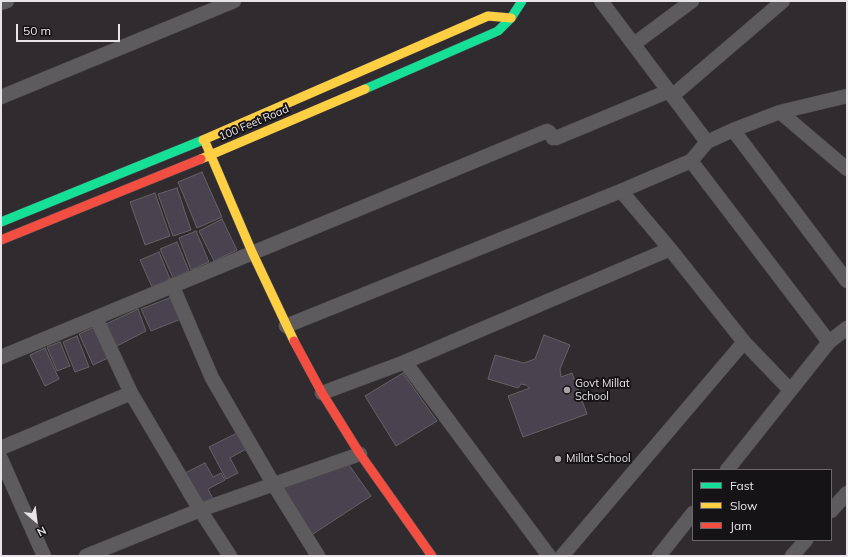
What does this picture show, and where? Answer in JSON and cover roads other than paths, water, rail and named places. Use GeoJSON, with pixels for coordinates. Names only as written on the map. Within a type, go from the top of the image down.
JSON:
{"type":"FeatureCollection","features":[{"type":"Feature","properties":{"kind":"main road","name":"100 Feet Road"},"geometry":{"type":"LineString","coordinates":[[1,240],[211,155],[498,31],[511,18],[522,1]]}},
{"type":"Feature","properties":{"kind":"main road","name":"100 Feet Road"},"geometry":{"type":"LineString","coordinates":[[1,222],[204,139],[488,16],[511,18]]}},
{"type":"Feature","properties":{"kind":"main road"},"geometry":{"type":"LineString","coordinates":[[204,139],[252,252],[286,326],[322,394],[360,454],[432,556]]}},
{"type":"Feature","properties":{"kind":"street"},"geometry":{"type":"LineString","coordinates":[[1,3],[6,1]]}},
{"type":"Feature","properties":{"kind":"street"},"geometry":{"type":"LineString","coordinates":[[1,97],[234,1]]}},
{"type":"Feature","properties":{"kind":"street"},"geometry":{"type":"LineString","coordinates":[[601,1],[707,142]]}},
{"type":"Feature","properties":{"kind":"street"},"geometry":{"type":"LineString","coordinates":[[634,44],[692,1]]}},
{"type":"Feature","properties":{"kind":"street"},"geometry":{"type":"LineString","coordinates":[[1,357],[547,131],[553,138],[556,138],[670,93],[783,1]]}},
{"type":"Feature","properties":{"kind":"street"},"geometry":{"type":"LineString","coordinates":[[286,326],[621,191],[691,161],[707,142],[733,130],[780,112],[847,96]]}},
{"type":"Feature","properties":{"kind":"street"},"geometry":{"type":"LineString","coordinates":[[780,112],[847,169]]}},
{"type":"Feature","properties":{"kind":"street"},"geometry":{"type":"LineString","coordinates":[[733,130],[847,281]]}},
{"type":"Feature","properties":{"kind":"street"},"geometry":{"type":"LineString","coordinates":[[691,161],[829,342]]}},
{"type":"Feature","properties":{"kind":"street"},"geometry":{"type":"LineString","coordinates":[[621,191],[670,248],[744,342],[790,390]]}},
{"type":"Feature","properties":{"kind":"street"},"geometry":{"type":"LineString","coordinates":[[322,394],[405,362],[670,248]]}},
{"type":"Feature","properties":{"kind":"street"},"geometry":{"type":"LineString","coordinates":[[172,285],[212,378],[274,485],[318,556]]}},
{"type":"Feature","properties":{"kind":"street"},"geometry":{"type":"LineString","coordinates":[[96,318],[131,393],[200,510],[230,556]]}},
{"type":"Feature","properties":{"kind":"street"},"geometry":{"type":"LineString","coordinates":[[728,469],[829,342],[847,328]]}},
{"type":"Feature","properties":{"kind":"street"},"geometry":{"type":"LineString","coordinates":[[562,556],[744,342]]}},
{"type":"Feature","properties":{"kind":"street"},"geometry":{"type":"LineString","coordinates":[[405,362],[549,556]]}},
{"type":"Feature","properties":{"kind":"street"},"geometry":{"type":"LineString","coordinates":[[1,448],[131,393]]}},
{"type":"Feature","properties":{"kind":"street"},"geometry":{"type":"LineString","coordinates":[[86,556],[200,510],[360,454]]}},
{"type":"Feature","properties":{"kind":"street"},"geometry":{"type":"LineString","coordinates":[[1,458],[44,556]]}},
{"type":"Feature","properties":{"kind":"street"},"geometry":{"type":"LineString","coordinates":[[832,510],[847,492]]}},
{"type":"Feature","properties":{"kind":"street"},"geometry":{"type":"LineString","coordinates":[[659,556],[692,514]]}},
{"type":"Feature","properties":{"kind":"street"},"geometry":{"type":"LineString","coordinates":[[792,556],[805,541]]}},
{"type":"Feature","properties":{"kind":"place","name":"Govt Millat School"},"geometry":{"type":"Point","coordinates":[567,390]}},
{"type":"Feature","properties":{"kind":"place","name":"Millat School"},"geometry":{"type":"Point","coordinates":[558,459]}}]}
